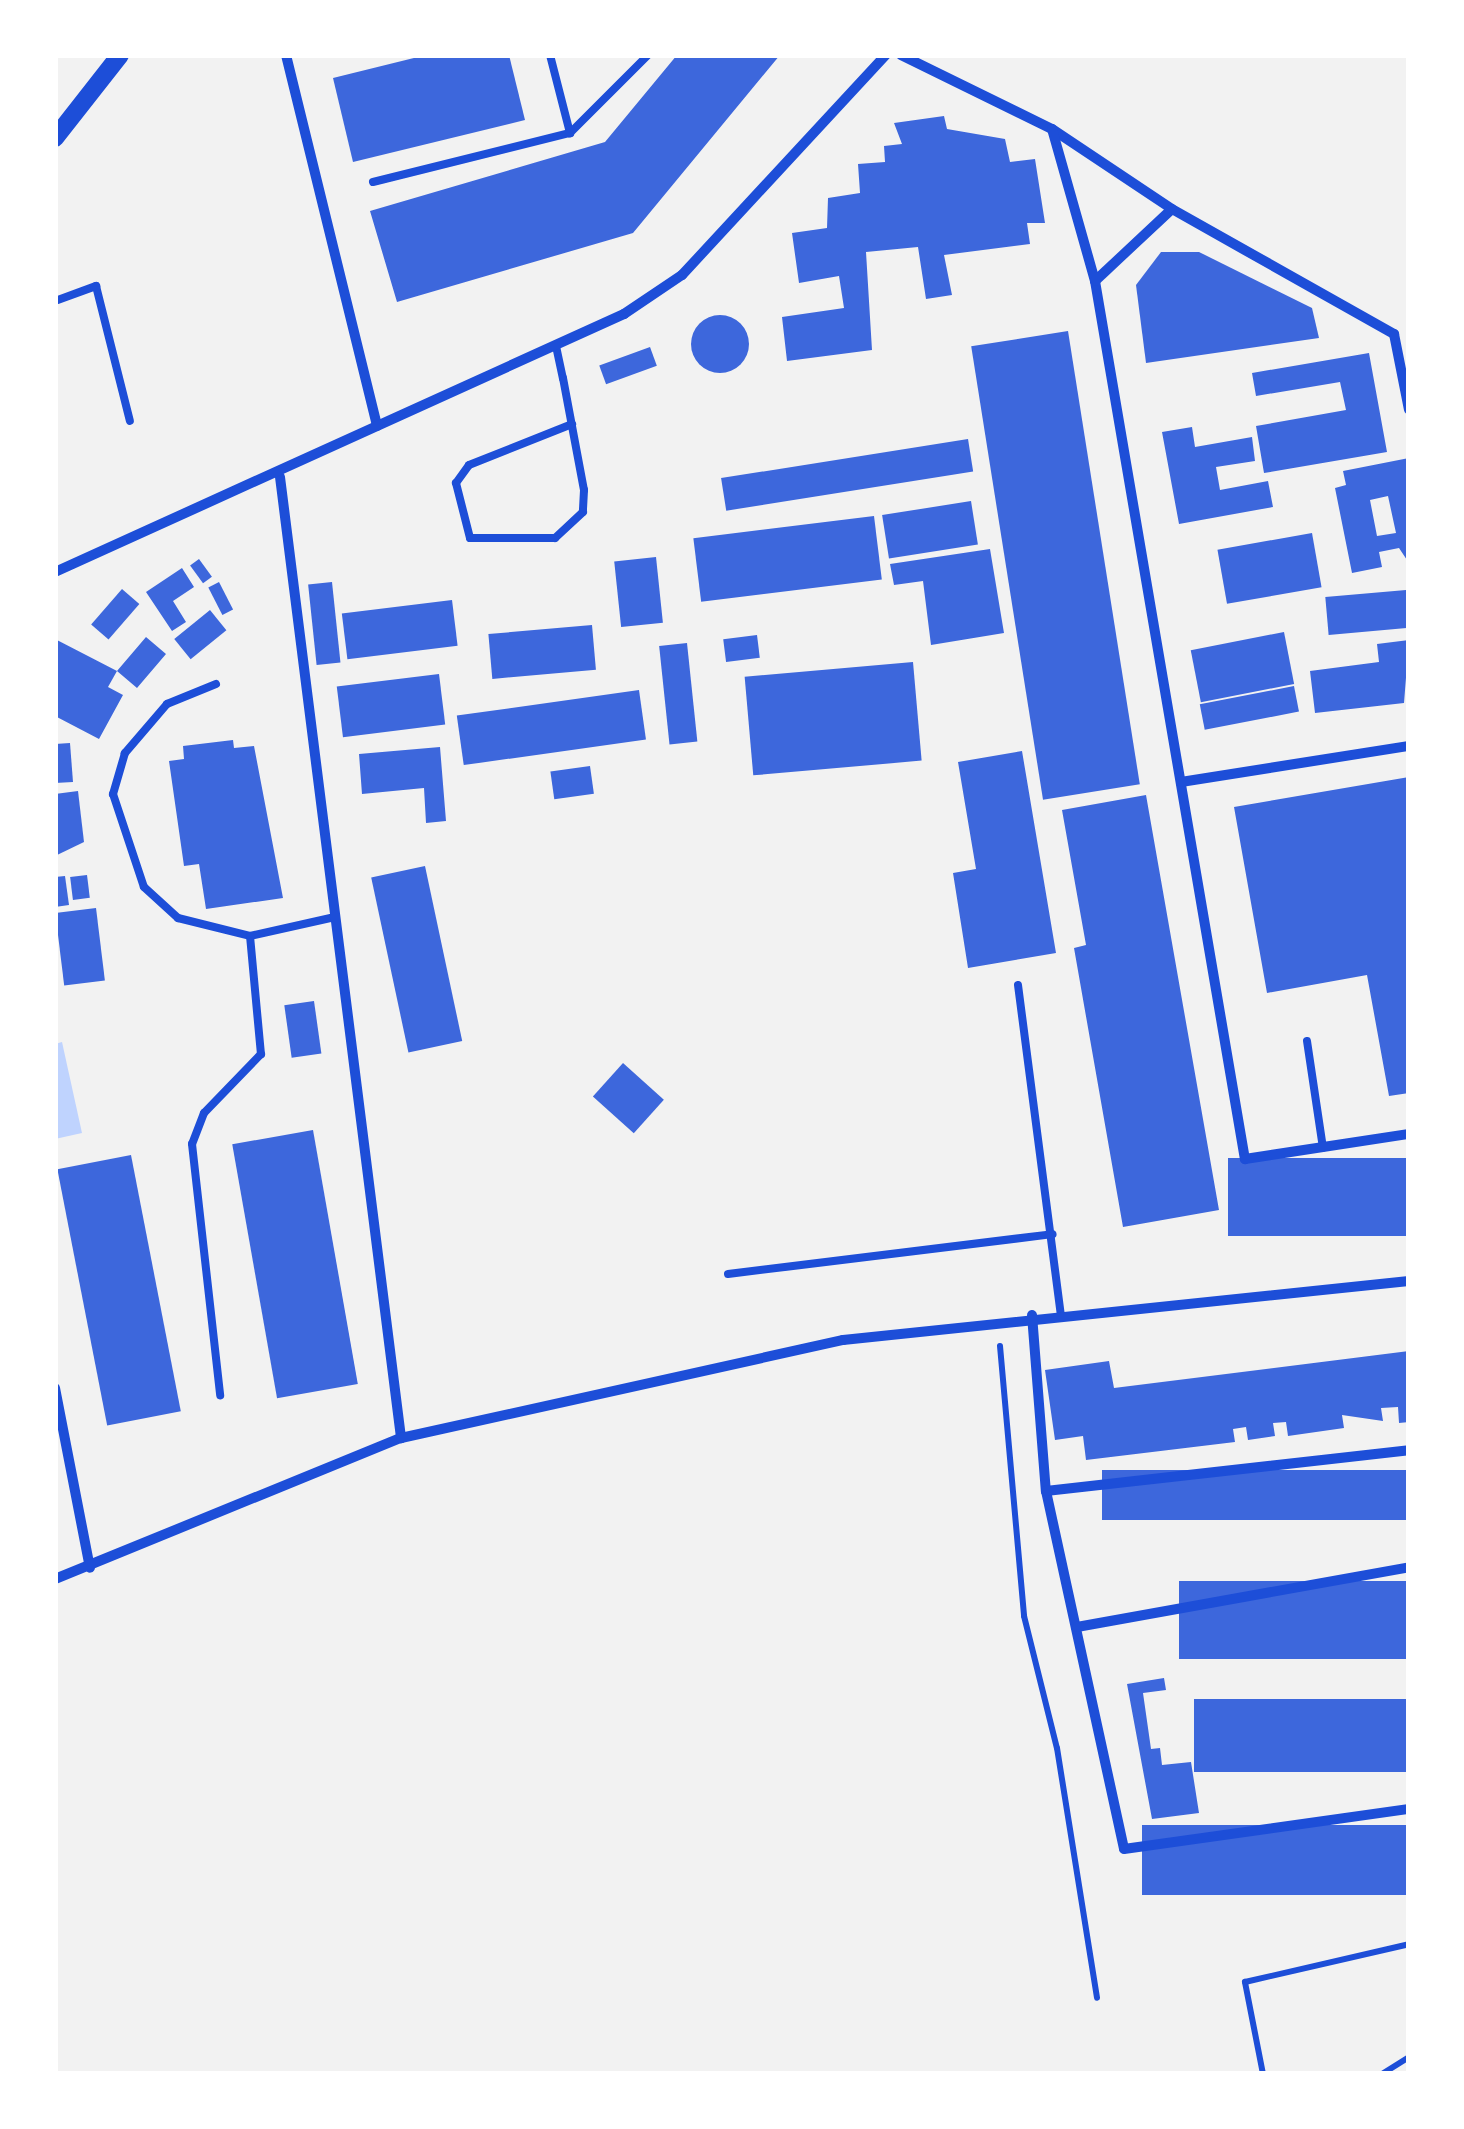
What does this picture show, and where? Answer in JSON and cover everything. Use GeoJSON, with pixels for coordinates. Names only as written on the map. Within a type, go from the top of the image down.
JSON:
{"type":"FeatureCollection","features":[{"type":"Feature","properties":{"kind":"street"},"geometry":{"type":"LineString","coordinates":[[55,138],[120,55]]}},
{"type":"Feature","properties":{"kind":"street"},"geometry":{"type":"LineString","coordinates":[[286,55],[377,426]]}},
{"type":"Feature","properties":{"kind":"street"},"geometry":{"type":"LineString","coordinates":[[55,572],[280,477],[377,426],[556,346],[682,275],[886,55]]}},
{"type":"Feature","properties":{"kind":"street"},"geometry":{"type":"LineString","coordinates":[[902,55],[1052,129],[1172,210],[1394,334],[1409,410]]}},
{"type":"Feature","properties":{"kind":"street"},"geometry":{"type":"LineString","coordinates":[[1052,129],[1096,281],[1245,1159],[1409,1134]]}},
{"type":"Feature","properties":{"kind":"street"},"geometry":{"type":"LineString","coordinates":[[1096,281],[1172,210]]}},
{"type":"Feature","properties":{"kind":"street"},"geometry":{"type":"LineString","coordinates":[[280,477],[401,1438]]}},
{"type":"Feature","properties":{"kind":"street"},"geometry":{"type":"LineString","coordinates":[[1181,782],[1409,746]]}},
{"type":"Feature","properties":{"kind":"street"},"geometry":{"type":"LineString","coordinates":[[55,1579],[90,1568],[401,1438],[843,1340],[1032,1315],[1409,1281]]}},
{"type":"Feature","properties":{"kind":"street"},"geometry":{"type":"LineString","coordinates":[[1032,1315],[1046,1491],[1124,1848],[1409,1809]]}},
{"type":"Feature","properties":{"kind":"street"},"geometry":{"type":"LineString","coordinates":[[55,1388],[90,1568]]}},
{"type":"Feature","properties":{"kind":"street"},"geometry":{"type":"LineString","coordinates":[[1046,1491],[1409,1450]]}},
{"type":"Feature","properties":{"kind":"street"},"geometry":{"type":"LineString","coordinates":[[1077,1627],[1409,1567]]}},
{"type":"Feature","properties":{"kind":"lane"},"geometry":{"type":"LineString","coordinates":[[550,55],[570,133]]}},
{"type":"Feature","properties":{"kind":"lane"},"geometry":{"type":"LineString","coordinates":[[373,182],[570,133],[648,55]]}},
{"type":"Feature","properties":{"kind":"lane"},"geometry":{"type":"LineString","coordinates":[[55,301],[96,286],[130,420]]}},
{"type":"Feature","properties":{"kind":"lane"},"geometry":{"type":"LineString","coordinates":[[556,346],[572,424],[584,490],[573,528],[555,538],[470,538],[456,484],[469,466],[572,424]]}},
{"type":"Feature","properties":{"kind":"lane"},"geometry":{"type":"LineString","coordinates":[[216,684],[167,704],[125,754],[113,794],[144,887],[178,918],[250,936],[336,916]]}},
{"type":"Feature","properties":{"kind":"lane"},"geometry":{"type":"LineString","coordinates":[[220,1394],[192,1144],[204,1113],[261,1054],[250,936]]}},
{"type":"Feature","properties":{"kind":"lane"},"geometry":{"type":"LineString","coordinates":[[1018,985],[1053,1234],[1060,1315]]}},
{"type":"Feature","properties":{"kind":"lane"},"geometry":{"type":"LineString","coordinates":[[1307,1042],[1323,1148]]}},
{"type":"Feature","properties":{"kind":"lane"},"geometry":{"type":"LineString","coordinates":[[728,1274],[1053,1234]]}},
{"type":"Feature","properties":{"kind":"path"},"geometry":{"type":"LineString","coordinates":[[997,1320],[1024,1616],[1057,1748],[1097,1998]]}},
{"type":"Feature","properties":{"kind":"path"},"geometry":{"type":"LineString","coordinates":[[1262,2074],[1246,1982],[1409,1944]]}},
{"type":"Feature","properties":{"kind":"path"},"geometry":{"type":"LineString","coordinates":[[1382,2074],[1409,2057]]}},
{"type":"Feature","properties":{"kind":"water"},"geometry":{"type":"Polygon","coordinates":[[[62,1042],[82,1133],[55,1139],[55,1044],[62,1042]]]}},
{"type":"Feature","properties":{"kind":"building"},"geometry":{"type":"Polygon","coordinates":[[[426,55],[509,55],[525,120],[353,162],[333,78],[426,55]]]}},
{"type":"Feature","properties":{"kind":"building"},"geometry":{"type":"Polygon","coordinates":[[[677,55],[780,55],[633,233],[397,302],[370,211],[605,142],[677,55]]]}},
{"type":"Feature","properties":{"kind":"building"},"geometry":{"type":"Polygon","coordinates":[[[944,116],[947,129],[1005,139],[1010,162],[1035,159],[1045,223],[1027,223],[1030,244],[944,255],[952,295],[926,299],[918,247],[866,252],[872,350],[787,361],[782,317],[844,308],[839,276],[799,283],[792,233],[827,228],[828,198],[860,193],[858,164],[885,162],[884,146],[902,144],[894,123],[944,116]]]}},
{"type":"Feature","properties":{"kind":"building"},"geometry":{"type":"Polygon","coordinates":[[[1161,252],[1199,252],[1312,308],[1319,338],[1146,363],[1136,285],[1161,252]]]}},
{"type":"Feature","properties":{"kind":"building"},"geometry":{"type":"Polygon","coordinates":[[[720,315],[741,323],[749,344],[741,365],[720,373],[699,365],[691,344],[699,323],[720,315]]]}},
{"type":"Feature","properties":{"kind":"building"},"geometry":{"type":"Polygon","coordinates":[[[1068,331],[1140,784],[1043,800],[971,346],[1068,331]]]}},
{"type":"Feature","properties":{"kind":"building"},"geometry":{"type":"Polygon","coordinates":[[[650,347],[657,366],[606,384],[599,365],[650,347]]]}},
{"type":"Feature","properties":{"kind":"building"},"geometry":{"type":"Polygon","coordinates":[[[1369,353],[1387,452],[1264,473],[1256,426],[1346,410],[1340,382],[1256,396],[1252,373],[1369,353]]]}},
{"type":"Feature","properties":{"kind":"building"},"geometry":{"type":"Polygon","coordinates":[[[1192,427],[1195,447],[1252,437],[1255,461],[1216,467],[1220,490],[1268,481],[1273,507],[1179,524],[1162,432],[1192,427]]]}},
{"type":"Feature","properties":{"kind":"building"},"geometry":{"type":"Polygon","coordinates":[[[968,439],[973,472],[726,511],[721,478],[968,439]]]}},
{"type":"Feature","properties":{"kind":"building"},"geometry":{"type":"Polygon","coordinates":[[[1409,458],[1409,563],[1399,548],[1379,552],[1382,567],[1352,573],[1335,488],[1346,485],[1343,471],[1409,458]],[[1388,496],[1370,500],[1377,536],[1396,533],[1388,496]]]}},
{"type":"Feature","properties":{"kind":"building"},"geometry":{"type":"Polygon","coordinates":[[[971,501],[978,544],[889,559],[882,515],[971,501]]]}},
{"type":"Feature","properties":{"kind":"building"},"geometry":{"type":"Polygon","coordinates":[[[874,516],[882,580],[701,602],[693,538],[874,516]]]}},
{"type":"Feature","properties":{"kind":"building"},"geometry":{"type":"Polygon","coordinates":[[[1312,533],[1322,587],[1227,604],[1217,550],[1312,533]]]}},
{"type":"Feature","properties":{"kind":"building"},"geometry":{"type":"Polygon","coordinates":[[[990,549],[1004,633],[931,645],[923,581],[894,585],[890,564],[990,549]]]}},
{"type":"Feature","properties":{"kind":"building"},"geometry":{"type":"Polygon","coordinates":[[[656,557],[663,623],[621,627],[614,561],[656,557]]]}},
{"type":"Feature","properties":{"kind":"building"},"geometry":{"type":"Polygon","coordinates":[[[199,559],[212,577],[203,583],[190,565],[199,559]]]}},
{"type":"Feature","properties":{"kind":"building"},"geometry":{"type":"Polygon","coordinates":[[[182,568],[194,587],[173,601],[186,622],[172,631],[146,592],[182,568]]]}},
{"type":"Feature","properties":{"kind":"building"},"geometry":{"type":"Polygon","coordinates":[[[219,582],[233,610],[222,615],[208,587],[219,582]]]}},
{"type":"Feature","properties":{"kind":"building"},"geometry":{"type":"Polygon","coordinates":[[[332,582],[340,663],[317,665],[308,585],[332,582]]]}},
{"type":"Feature","properties":{"kind":"building"},"geometry":{"type":"Polygon","coordinates":[[[122,589],[139,604],[109,640],[91,624],[122,589]]]}},
{"type":"Feature","properties":{"kind":"building"},"geometry":{"type":"Polygon","coordinates":[[[1406,590],[1409,628],[1329,635],[1325,597],[1406,590]]]}},
{"type":"Feature","properties":{"kind":"building"},"geometry":{"type":"Polygon","coordinates":[[[452,600],[458,646],[347,659],[342,614],[452,600]]]}},
{"type":"Feature","properties":{"kind":"building"},"geometry":{"type":"Polygon","coordinates":[[[210,610],[226,630],[191,659],[174,639],[210,610]]]}},
{"type":"Feature","properties":{"kind":"building"},"geometry":{"type":"Polygon","coordinates":[[[592,625],[596,670],[492,679],[488,634],[592,625]]]}},
{"type":"Feature","properties":{"kind":"building"},"geometry":{"type":"Polygon","coordinates":[[[1284,632],[1294,684],[1201,702],[1191,650],[1284,632]]]}},
{"type":"Feature","properties":{"kind":"building"},"geometry":{"type":"Polygon","coordinates":[[[757,635],[760,658],[726,662],[723,639],[757,635]]]}},
{"type":"Feature","properties":{"kind":"building"},"geometry":{"type":"Polygon","coordinates":[[[146,637],[166,654],[137,688],[117,671],[146,637]]]}},
{"type":"Feature","properties":{"kind":"building"},"geometry":{"type":"Polygon","coordinates":[[[55,639],[117,671],[108,687],[123,695],[99,739],[55,716],[55,639]]]}},
{"type":"Feature","properties":{"kind":"building"},"geometry":{"type":"Polygon","coordinates":[[[1409,640],[1404,703],[1315,713],[1310,671],[1379,662],[1377,644],[1409,640]]]}},
{"type":"Feature","properties":{"kind":"building"},"geometry":{"type":"Polygon","coordinates":[[[687,643],[697,741],[670,744],[659,646],[687,643]]]}},
{"type":"Feature","properties":{"kind":"building"},"geometry":{"type":"Polygon","coordinates":[[[913,662],[922,761],[753,775],[745,677],[913,662]]]}},
{"type":"Feature","properties":{"kind":"building"},"geometry":{"type":"Polygon","coordinates":[[[439,674],[445,725],[343,737],[337,687],[439,674]]]}},
{"type":"Feature","properties":{"kind":"building"},"geometry":{"type":"Polygon","coordinates":[[[1294,686],[1299,712],[1205,730],[1200,704],[1294,686]]]}},
{"type":"Feature","properties":{"kind":"building"},"geometry":{"type":"Polygon","coordinates":[[[639,690],[646,740],[464,765],[457,716],[639,690]]]}},
{"type":"Feature","properties":{"kind":"building"},"geometry":{"type":"Polygon","coordinates":[[[233,740],[234,748],[254,746],[283,898],[206,909],[199,864],[184,866],[169,761],[184,759],[183,746],[233,740]]]}},
{"type":"Feature","properties":{"kind":"building"},"geometry":{"type":"Polygon","coordinates":[[[70,743],[73,782],[55,783],[55,744],[70,743]]]}},
{"type":"Feature","properties":{"kind":"building"},"geometry":{"type":"Polygon","coordinates":[[[440,747],[446,821],[426,823],[424,788],[362,794],[359,754],[440,747]]]}},
{"type":"Feature","properties":{"kind":"building"},"geometry":{"type":"Polygon","coordinates":[[[1022,751],[1056,953],[968,968],[953,873],[976,869],[958,762],[1022,751]]]}},
{"type":"Feature","properties":{"kind":"building"},"geometry":{"type":"Polygon","coordinates":[[[590,766],[594,794],[554,799],[550,772],[590,766]]]}},
{"type":"Feature","properties":{"kind":"building"},"geometry":{"type":"Polygon","coordinates":[[[1409,777],[1409,1093],[1389,1096],[1367,975],[1267,993],[1234,807],[1409,777]]]}},
{"type":"Feature","properties":{"kind":"building"},"geometry":{"type":"Polygon","coordinates":[[[78,791],[84,842],[55,856],[55,794],[78,791]]]}},
{"type":"Feature","properties":{"kind":"building"},"geometry":{"type":"Polygon","coordinates":[[[1146,795],[1219,1210],[1123,1227],[1074,948],[1086,945],[1062,810],[1146,795]]]}},
{"type":"Feature","properties":{"kind":"building"},"geometry":{"type":"Polygon","coordinates":[[[425,866],[462,1041],[408,1053],[371,877],[425,866]]]}},
{"type":"Feature","properties":{"kind":"building"},"geometry":{"type":"Polygon","coordinates":[[[87,875],[90,898],[73,900],[70,877],[87,875]]]}},
{"type":"Feature","properties":{"kind":"building"},"geometry":{"type":"Polygon","coordinates":[[[65,876],[69,905],[55,907],[55,877],[65,876]]]}},
{"type":"Feature","properties":{"kind":"building"},"geometry":{"type":"Polygon","coordinates":[[[96,908],[105,980],[64,985],[55,913],[96,908]]]}},
{"type":"Feature","properties":{"kind":"building"},"geometry":{"type":"Polygon","coordinates":[[[314,1001],[321,1053],[292,1058],[284,1005],[314,1001]]]}},
{"type":"Feature","properties":{"kind":"building"},"geometry":{"type":"Polygon","coordinates":[[[623,1063],[664,1100],[634,1133],[593,1096],[623,1063]]]}},
{"type":"Feature","properties":{"kind":"building"},"geometry":{"type":"Polygon","coordinates":[[[313,1130],[358,1384],[277,1398],[232,1144],[313,1130]]]}},
{"type":"Feature","properties":{"kind":"building"},"geometry":{"type":"Polygon","coordinates":[[[131,1155],[181,1411],[107,1426],[57,1169],[131,1155]]]}},
{"type":"Feature","properties":{"kind":"building"},"geometry":{"type":"Polygon","coordinates":[[[1228,1158],[1409,1158],[1409,1236],[1228,1236],[1228,1158]]]}},
{"type":"Feature","properties":{"kind":"building"},"geometry":{"type":"Polygon","coordinates":[[[1409,1351],[1409,1422],[1399,1423],[1398,1407],[1381,1408],[1383,1421],[1342,1415],[1344,1428],[1288,1436],[1286,1422],[1273,1423],[1275,1436],[1248,1440],[1246,1427],[1233,1429],[1235,1442],[1086,1460],[1083,1436],[1055,1440],[1045,1370],[1109,1361],[1114,1388],[1409,1351]]]}},
{"type":"Feature","properties":{"kind":"building"},"geometry":{"type":"Polygon","coordinates":[[[1102,1470],[1409,1470],[1409,1520],[1102,1520],[1102,1470]]]}},
{"type":"Feature","properties":{"kind":"building"},"geometry":{"type":"Polygon","coordinates":[[[1179,1581],[1409,1581],[1409,1659],[1179,1659],[1179,1581]]]}},
{"type":"Feature","properties":{"kind":"building"},"geometry":{"type":"Polygon","coordinates":[[[1164,1678],[1166,1690],[1143,1693],[1151,1749],[1160,1748],[1162,1765],[1191,1762],[1199,1813],[1152,1819],[1127,1684],[1164,1678]]]}},
{"type":"Feature","properties":{"kind":"building"},"geometry":{"type":"Polygon","coordinates":[[[1194,1699],[1409,1699],[1409,1772],[1194,1772],[1194,1699]]]}},
{"type":"Feature","properties":{"kind":"building"},"geometry":{"type":"Polygon","coordinates":[[[1142,1825],[1409,1825],[1409,1895],[1142,1895],[1142,1825]]]}}]}
